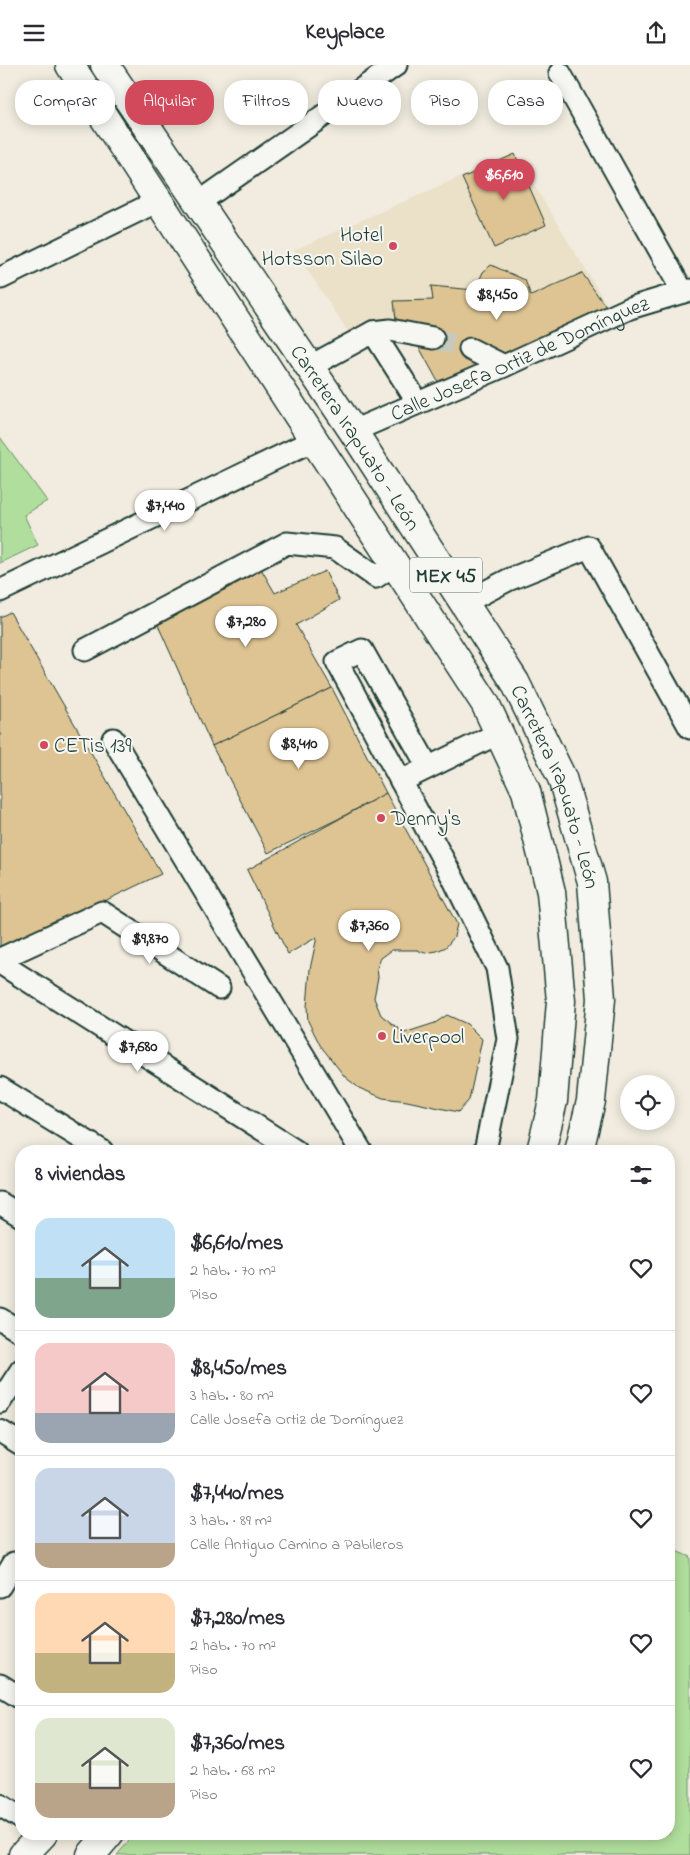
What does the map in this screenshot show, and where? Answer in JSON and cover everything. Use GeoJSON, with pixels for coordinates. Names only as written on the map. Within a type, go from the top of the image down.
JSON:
{"type":"FeatureCollection","features":[{"type":"Feature","properties":{"kind":"highway","name":"Carretera Irapuato - León"},"geometry":{"type":"LineString","coordinates":[[70,65],[485,703],[526,791],[552,892],[561,1001],[553,1101],[542,1145]]}},
{"type":"Feature","properties":{"kind":"highway","name":"Carretera Irapuato - León"},"geometry":{"type":"LineString","coordinates":[[105,65],[353,431],[515,682],[562,778],[592,882],[601,999],[591,1101],[580,1145]]}},
{"type":"Feature","properties":{"kind":"highway"},"geometry":{"type":"LineString","coordinates":[[23,1855],[37,1840]]}},
{"type":"Feature","properties":{"kind":"highway"},"geometry":{"type":"LineString","coordinates":[[91,1855],[104,1840]]}},
{"type":"Feature","properties":{"kind":"street"},"geometry":{"type":"LineString","coordinates":[[198,203],[396,65]]}},
{"type":"Feature","properties":{"kind":"street"},"geometry":{"type":"LineString","coordinates":[[560,73],[686,291]]}},
{"type":"Feature","properties":{"kind":"street"},"geometry":{"type":"LineString","coordinates":[[1,278],[158,201]]}},
{"type":"Feature","properties":{"kind":"street","name":"Calle Josefa Ortiz de Domínguez"},"geometry":{"type":"LineString","coordinates":[[353,431],[504,366],[630,307],[686,291]]}},
{"type":"Feature","properties":{"kind":"street"},"geometry":{"type":"LineString","coordinates":[[309,367],[373,332],[390,330],[433,338]]}},
{"type":"Feature","properties":{"kind":"street"},"geometry":{"type":"LineString","coordinates":[[373,332],[410,392]]}},
{"type":"Feature","properties":{"kind":"street"},"geometry":{"type":"LineString","coordinates":[[470,349],[504,366]]}},
{"type":"Feature","properties":{"kind":"street"},"geometry":{"type":"LineString","coordinates":[[0,591],[314,440]]}},
{"type":"Feature","properties":{"kind":"street"},"geometry":{"type":"LineString","coordinates":[[85,651],[287,543],[335,548],[376,577],[395,564]]}},
{"type":"Feature","properties":{"kind":"street"},"geometry":{"type":"LineString","coordinates":[[464,603],[508,580],[589,547],[690,728]]}},
{"type":"Feature","properties":{"kind":"street"},"geometry":{"type":"LineString","coordinates":[[428,767],[362,650],[337,662],[453,878],[497,968],[508,1039],[486,1145]]}},
{"type":"Feature","properties":{"kind":"street"},"geometry":{"type":"LineString","coordinates":[[401,781],[499,733]]}},
{"type":"Feature","properties":{"kind":"street"},"geometry":{"type":"LineString","coordinates":[[112,739],[357,1145]]}},
{"type":"Feature","properties":{"kind":"street"},"geometry":{"type":"LineString","coordinates":[[0,959],[102,912],[219,988]]}},
{"type":"Feature","properties":{"kind":"street"},"geometry":{"type":"LineString","coordinates":[[0,963],[287,1145]]}},
{"type":"Feature","properties":{"kind":"street"},"geometry":{"type":"LineString","coordinates":[[0,1088],[92,1145]]}},
{"type":"Feature","properties":{"kind":"street"},"geometry":{"type":"LineString","coordinates":[[0,1203],[15,1213]]}},
{"type":"Feature","properties":{"kind":"street"},"geometry":{"type":"LineString","coordinates":[[0,1319],[15,1328]]}},
{"type":"Feature","properties":{"kind":"street"},"geometry":{"type":"LineString","coordinates":[[0,1402],[15,1378]]}},
{"type":"Feature","properties":{"kind":"street"},"geometry":{"type":"LineString","coordinates":[[0,1431],[15,1440]]}},
{"type":"Feature","properties":{"kind":"street"},"geometry":{"type":"LineString","coordinates":[[0,1685],[15,1694]]}},
{"type":"Feature","properties":{"kind":"street"},"geometry":{"type":"LineString","coordinates":[[0,1805],[15,1814]]}},
{"type":"Feature","properties":{"kind":"shaded area"},"geometry":{"type":"Polygon","coordinates":[[[515,154],[609,308],[505,362],[375,319],[349,333],[294,250],[515,154]]]}},
{"type":"Feature","properties":{"kind":"green space"},"geometry":{"type":"Polygon","coordinates":[[[0,437],[47,501],[24,515],[38,545],[0,563],[0,437]]]}},
{"type":"Feature","properties":{"kind":"green space"},"geometry":{"type":"Polygon","coordinates":[[[675,1551],[690,1557],[690,1855],[117,1855],[130,1840],[675,1840],[675,1551]]]}},
{"type":"Feature","properties":{"kind":"building"},"geometry":{"type":"Polygon","coordinates":[[[515,154],[546,225],[494,248],[462,178],[515,154]]]}},
{"type":"Feature","properties":{"kind":"building"},"geometry":{"type":"Polygon","coordinates":[[[491,265],[525,280],[531,296],[582,273],[611,314],[442,389],[419,347],[432,346],[435,330],[396,320],[394,301],[433,300],[431,286],[475,290],[483,272],[491,265]]]}},
{"type":"Feature","properties":{"kind":"building"},"geometry":{"type":"Polygon","coordinates":[[[256,560],[275,593],[325,571],[339,600],[296,625],[332,688],[212,746],[153,614],[256,560]]]}},
{"type":"Feature","properties":{"kind":"building","name":"CETis 139"},"geometry":{"type":"Polygon","coordinates":[[[10,612],[161,874],[0,951],[0,617],[10,612]]]}},
{"type":"Feature","properties":{"kind":"building"},"geometry":{"type":"Polygon","coordinates":[[[332,688],[386,793],[268,853],[212,746],[332,688]]]}},
{"type":"Feature","properties":{"kind":"building"},"geometry":{"type":"Polygon","coordinates":[[[386,793],[457,924],[454,937],[446,947],[425,953],[417,950],[392,950],[381,958],[377,968],[378,977],[374,998],[381,1015],[404,1033],[435,1023],[447,1015],[467,1024],[482,1039],[469,1100],[458,1112],[383,1098],[359,1088],[345,1077],[320,1045],[308,1021],[307,1007],[310,969],[317,937],[288,954],[247,870],[386,793]]]}},
{"type":"Feature","properties":{"kind":"tunnel"},"geometry":{"type":"LineString","coordinates":[[433,338],[470,349]]}},
{"type":"Feature","properties":{"kind":"place","name":"Hotel Hotsson Silao"},"geometry":{"type":"Point","coordinates":[393,246]}},
{"type":"Feature","properties":{"kind":"place","name":"CETis 139"},"geometry":{"type":"Point","coordinates":[44,745]}},
{"type":"Feature","properties":{"kind":"place","name":"Denny's"},"geometry":{"type":"Point","coordinates":[381,818]}},
{"type":"Feature","properties":{"kind":"place","name":"Liverpool"},"geometry":{"type":"Point","coordinates":[382,1036]}}]}
